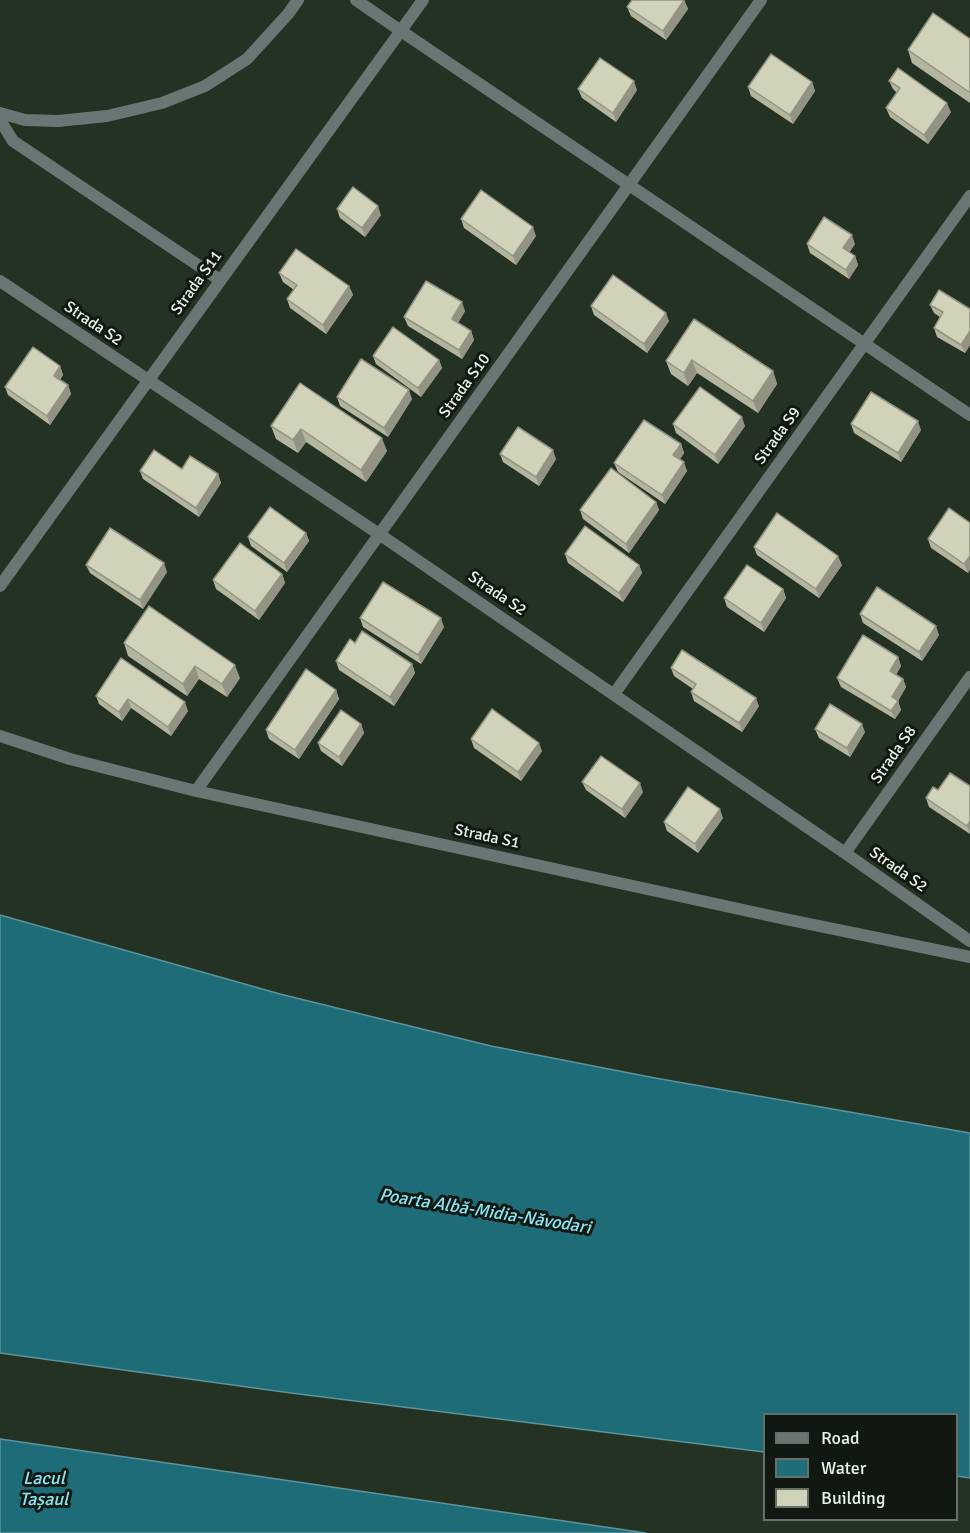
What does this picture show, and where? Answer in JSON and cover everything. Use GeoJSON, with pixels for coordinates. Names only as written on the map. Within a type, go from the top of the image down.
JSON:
{"type":"FeatureCollection","features":[{"type":"Feature","properties":{"kind":"street"},"geometry":{"type":"LineString","coordinates":[[0,113],[25,120],[58,121],[106,116],[162,104],[205,86],[247,59],[298,0]]}},
{"type":"Feature","properties":{"kind":"street"},"geometry":{"type":"LineString","coordinates":[[356,0],[970,415]]}},
{"type":"Feature","properties":{"kind":"street","name":"Strada S11"},"geometry":{"type":"LineString","coordinates":[[0,586],[423,0]]}},
{"type":"Feature","properties":{"kind":"street","name":"Strada S10"},"geometry":{"type":"LineString","coordinates":[[196,791],[761,0]]}},
{"type":"Feature","properties":{"kind":"street"},"geometry":{"type":"LineString","coordinates":[[0,120],[13,141],[220,280]]}},
{"type":"Feature","properties":{"kind":"street","name":"Strada S9"},"geometry":{"type":"LineString","coordinates":[[614,694],[970,196]]}},
{"type":"Feature","properties":{"kind":"street","name":"Strada S2"},"geometry":{"type":"LineString","coordinates":[[0,281],[379,534],[970,941]]}},
{"type":"Feature","properties":{"kind":"street","name":"Strada S8"},"geometry":{"type":"LineString","coordinates":[[845,853],[970,677]]}},
{"type":"Feature","properties":{"kind":"street","name":"Strada S1"},"geometry":{"type":"LineString","coordinates":[[0,736],[70,759],[196,791],[970,957]]}},
{"type":"Feature","properties":{"kind":"water","name":"Poarta Albă-Midia-Năvodari"},"geometry":{"type":"Polygon","coordinates":[[[0,915],[280,994],[491,1046],[655,1078],[970,1133],[970,1478],[958,1476],[958,1413],[763,1413],[763,1452],[291,1393],[0,1353],[0,915]]]}},
{"type":"Feature","properties":{"kind":"water","name":"Lacul Tașaul"},"geometry":{"type":"Polygon","coordinates":[[[0,1439],[202,1468],[646,1533],[0,1533],[0,1439]]]}},
{"type":"Feature","properties":{"kind":"building"},"geometry":{"type":"Polygon","coordinates":[[[632,0],[684,0],[663,31],[627,7],[632,0]]]}},
{"type":"Feature","properties":{"kind":"building"},"geometry":{"type":"Polygon","coordinates":[[[933,13],[970,39],[969,92],[908,50],[933,13]]]}},
{"type":"Feature","properties":{"kind":"building"},"geometry":{"type":"Polygon","coordinates":[[[771,54],[812,82],[790,115],[748,87],[771,54]]]}},
{"type":"Feature","properties":{"kind":"building"},"geometry":{"type":"Polygon","coordinates":[[[600,58],[634,81],[613,113],[578,89],[600,58]]]}},
{"type":"Feature","properties":{"kind":"building"},"geometry":{"type":"Polygon","coordinates":[[[898,68],[947,103],[924,135],[886,108],[900,88],[889,81],[898,68]]]}},
{"type":"Feature","properties":{"kind":"building"},"geometry":{"type":"Polygon","coordinates":[[[353,187],[378,206],[362,228],[337,209],[353,187]]]}},
{"type":"Feature","properties":{"kind":"building"},"geometry":{"type":"Polygon","coordinates":[[[481,190],[533,227],[513,256],[461,219],[481,190]]]}},
{"type":"Feature","properties":{"kind":"building"},"geometry":{"type":"Polygon","coordinates":[[[824,217],[852,235],[843,248],[855,256],[846,270],[807,244],[824,217]]]}},
{"type":"Feature","properties":{"kind":"building"},"geometry":{"type":"Polygon","coordinates":[[[296,249],[349,286],[323,325],[287,299],[297,285],[279,273],[296,249]]]}},
{"type":"Feature","properties":{"kind":"building"},"geometry":{"type":"Polygon","coordinates":[[[613,275],[666,313],[644,344],[591,306],[613,275]]]}},
{"type":"Feature","properties":{"kind":"building"},"geometry":{"type":"Polygon","coordinates":[[[426,281],[462,302],[452,319],[471,331],[459,350],[404,317],[426,281]]]}},
{"type":"Feature","properties":{"kind":"building"},"geometry":{"type":"Polygon","coordinates":[[[939,290],[970,309],[970,331],[961,345],[934,328],[943,312],[930,305],[939,290]]]}},
{"type":"Feature","properties":{"kind":"building"},"geometry":{"type":"Polygon","coordinates":[[[694,319],[773,371],[753,401],[692,360],[684,373],[666,361],[694,319]]]}},
{"type":"Feature","properties":{"kind":"building"},"geometry":{"type":"Polygon","coordinates":[[[393,327],[439,360],[418,388],[373,356],[393,327]]]}},
{"type":"Feature","properties":{"kind":"building"},"geometry":{"type":"Polygon","coordinates":[[[33,347],[60,366],[54,376],[68,385],[47,416],[5,387],[33,347]]]}},
{"type":"Feature","properties":{"kind":"building"},"geometry":{"type":"Polygon","coordinates":[[[361,359],[409,390],[384,428],[337,397],[361,359]]]}},
{"type":"Feature","properties":{"kind":"building"},"geometry":{"type":"Polygon","coordinates":[[[300,383],[382,438],[361,470],[301,429],[293,440],[271,426],[300,383]]]}},
{"type":"Feature","properties":{"kind":"building"},"geometry":{"type":"Polygon","coordinates":[[[700,387],[742,417],[715,455],[673,424],[700,387]]]}},
{"type":"Feature","properties":{"kind":"building"},"geometry":{"type":"Polygon","coordinates":[[[871,392],[918,421],[898,453],[851,424],[871,392]]]}},
{"type":"Feature","properties":{"kind":"building"},"geometry":{"type":"Polygon","coordinates":[[[644,420],[681,444],[673,455],[684,462],[662,495],[614,463],[644,420]]]}},
{"type":"Feature","properties":{"kind":"building"},"geometry":{"type":"Polygon","coordinates":[[[518,427],[553,450],[536,477],[500,454],[518,427]]]}},
{"type":"Feature","properties":{"kind":"building"},"geometry":{"type":"Polygon","coordinates":[[[154,450],[182,469],[190,456],[218,474],[196,508],[140,471],[154,450]]]}},
{"type":"Feature","properties":{"kind":"building"},"geometry":{"type":"Polygon","coordinates":[[[611,468],[656,502],[626,544],[580,510],[611,468]]]}},
{"type":"Feature","properties":{"kind":"building"},"geometry":{"type":"Polygon","coordinates":[[[270,507],[306,533],[284,563],[248,537],[270,507]]]}},
{"type":"Feature","properties":{"kind":"building"},"geometry":{"type":"Polygon","coordinates":[[[949,508],[970,523],[970,556],[964,564],[928,539],[949,508]]]}},
{"type":"Feature","properties":{"kind":"building"},"geometry":{"type":"Polygon","coordinates":[[[777,513],[838,556],[816,589],[754,547],[777,513]]]}},
{"type":"Feature","properties":{"kind":"building"},"geometry":{"type":"Polygon","coordinates":[[[585,526],[639,565],[619,593],[565,554],[585,526]]]}},
{"type":"Feature","properties":{"kind":"building"},"geometry":{"type":"Polygon","coordinates":[[[110,528],[164,563],[140,600],[86,565],[110,528]]]}},
{"type":"Feature","properties":{"kind":"building"},"geometry":{"type":"Polygon","coordinates":[[[240,543],[282,574],[255,611],[213,580],[240,543]]]}},
{"type":"Feature","properties":{"kind":"building"},"geometry":{"type":"Polygon","coordinates":[[[747,565],[783,589],[761,623],[724,598],[747,565]]]}},
{"type":"Feature","properties":{"kind":"building"},"geometry":{"type":"Polygon","coordinates":[[[383,582],[441,618],[418,655],[360,618],[383,582]]]}},
{"type":"Feature","properties":{"kind":"building"},"geometry":{"type":"Polygon","coordinates":[[[877,587],[936,626],[919,652],[860,614],[877,587]]]}},
{"type":"Feature","properties":{"kind":"building"},"geometry":{"type":"Polygon","coordinates":[[[149,606],[235,665],[222,684],[195,666],[183,684],[124,643],[149,606]]]}},
{"type":"Feature","properties":{"kind":"building"},"geometry":{"type":"Polygon","coordinates":[[[362,631],[412,664],[390,697],[336,661],[350,639],[355,643],[362,631]]]}},
{"type":"Feature","properties":{"kind":"building"},"geometry":{"type":"Polygon","coordinates":[[[863,635],[898,657],[890,671],[903,679],[892,697],[898,701],[891,711],[837,678],[863,635]]]}},
{"type":"Feature","properties":{"kind":"building"},"geometry":{"type":"Polygon","coordinates":[[[682,650],[756,698],[739,723],[691,692],[696,684],[671,668],[682,650]]]}},
{"type":"Feature","properties":{"kind":"building"},"geometry":{"type":"Polygon","coordinates":[[[121,658],[185,702],[168,727],[128,699],[119,712],[96,696],[121,658]]]}},
{"type":"Feature","properties":{"kind":"building"},"geometry":{"type":"Polygon","coordinates":[[[306,669],[336,690],[295,750],[266,730],[306,669]]]}},
{"type":"Feature","properties":{"kind":"building"},"geometry":{"type":"Polygon","coordinates":[[[830,704],[862,724],[847,748],[815,729],[830,704]]]}},
{"type":"Feature","properties":{"kind":"building"},"geometry":{"type":"Polygon","coordinates":[[[492,709],[539,743],[518,772],[471,739],[492,709]]]}},
{"type":"Feature","properties":{"kind":"building"},"geometry":{"type":"Polygon","coordinates":[[[341,710],[361,724],[339,757],[318,743],[341,710]]]}},
{"type":"Feature","properties":{"kind":"building"},"geometry":{"type":"Polygon","coordinates":[[[601,756],[640,783],[622,809],[582,782],[601,756]]]}},
{"type":"Feature","properties":{"kind":"building"},"geometry":{"type":"Polygon","coordinates":[[[950,773],[970,786],[970,821],[967,826],[926,798],[933,787],[938,790],[950,773]]]}},
{"type":"Feature","properties":{"kind":"building"},"geometry":{"type":"Polygon","coordinates":[[[688,787],[720,809],[695,844],[664,822],[688,787]]]}}]}
